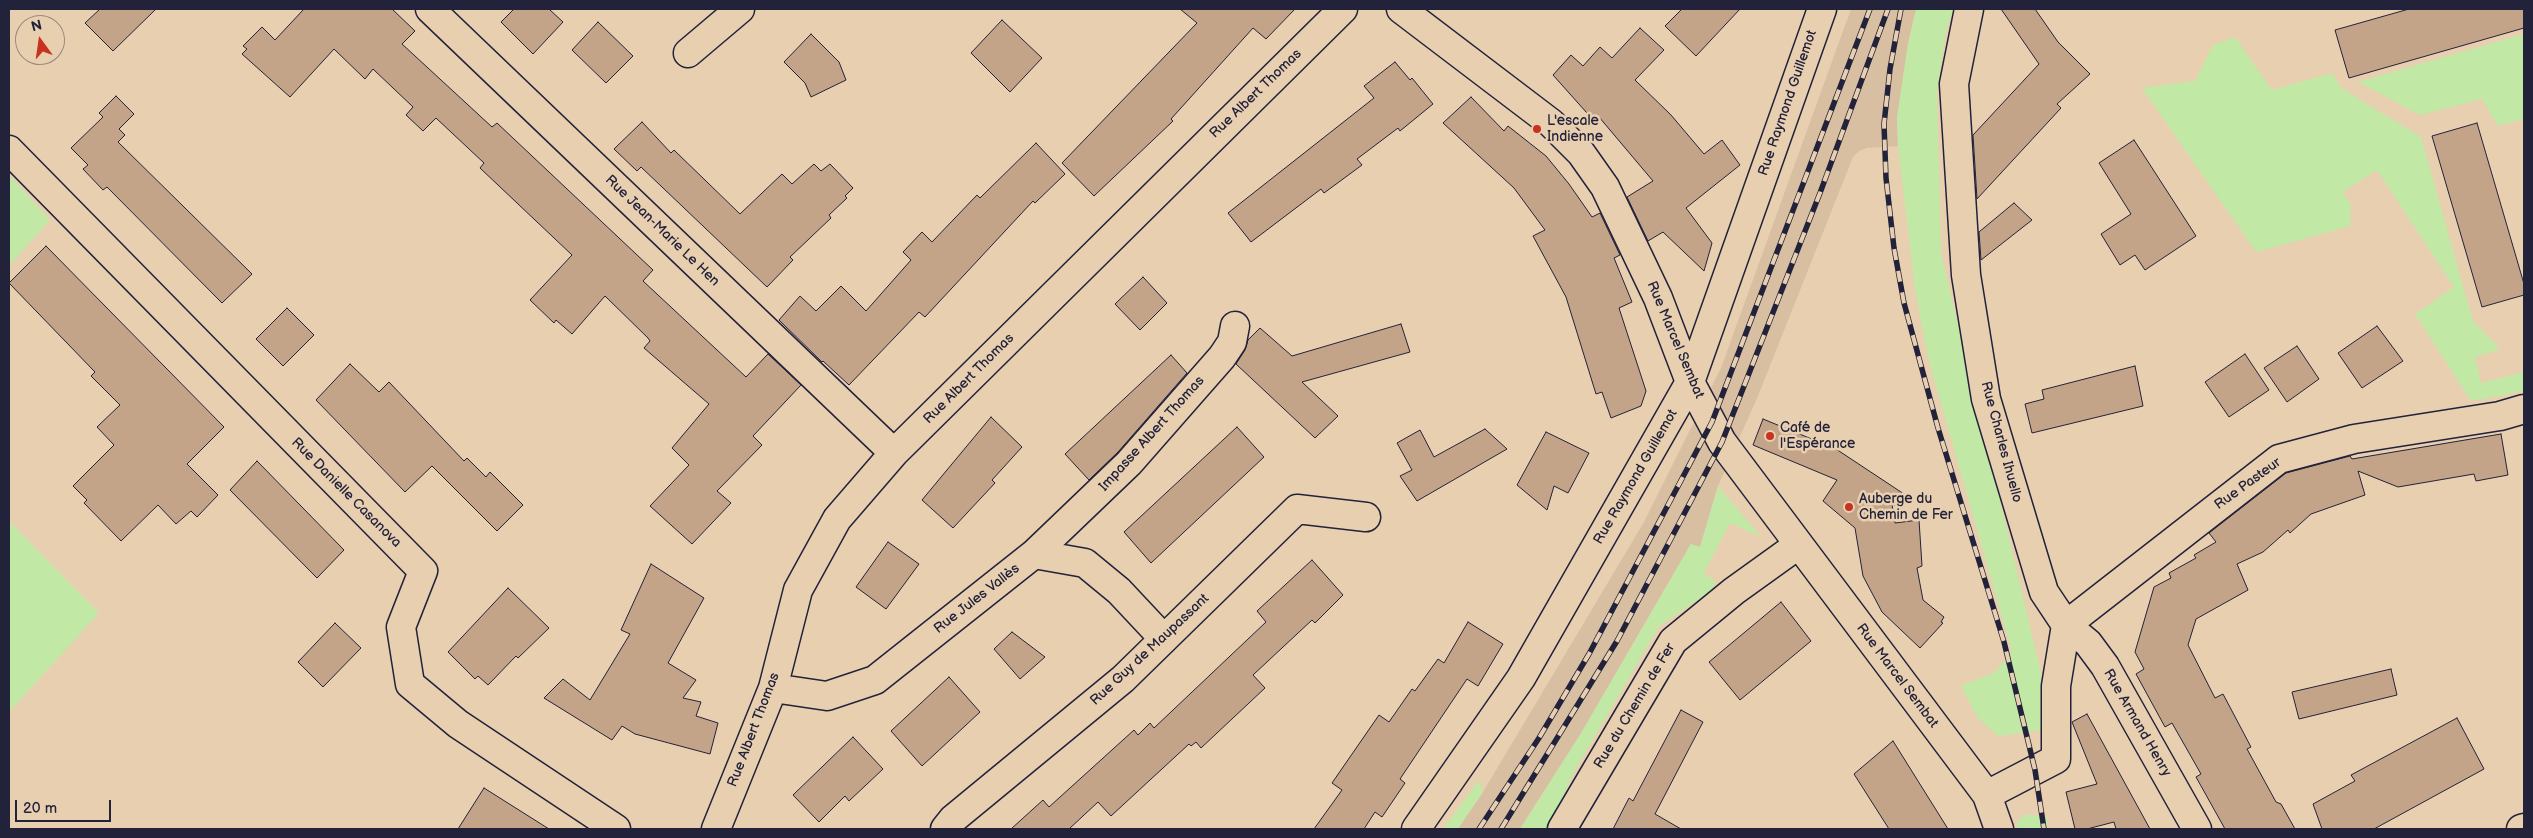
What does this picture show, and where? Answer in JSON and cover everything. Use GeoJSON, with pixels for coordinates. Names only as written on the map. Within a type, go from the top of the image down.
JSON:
{"type":"FeatureCollection","features":[{"type":"Feature","properties":{"kind":"street","name":"Rue Jean-Marie Le Hen"},"geometry":{"type":"LineString","coordinates":[[430,9],[894,453]]}},
{"type":"Feature","properties":{"kind":"street"},"geometry":{"type":"LineString","coordinates":[[688,53],[740,9]]}},
{"type":"Feature","properties":{"kind":"street","name":"Rue Albert Thomas"},"geometry":{"type":"LineString","coordinates":[[716,829],[773,688],[798,590],[838,519],[894,453],[1343,9]]}},
{"type":"Feature","properties":{"kind":"street","name":"Rue Marcel Sembat"},"geometry":{"type":"LineString","coordinates":[[1401,9],[1551,123],[1581,153],[1605,187],[1658,298],[1690,382],[1722,442],[1987,795],[1999,829]]}},
{"type":"Feature","properties":{"kind":"street","name":"Rue Raymond Guillemot"},"geometry":{"type":"LineString","coordinates":[[1416,829],[1521,678],[1690,382],[1822,9]]}},
{"type":"Feature","properties":{"kind":"street","name":"Rue Charles Ihuello"},"geometry":{"type":"LineString","coordinates":[[1969,9],[1954,84],[1966,275],[1986,399],[2044,592],[2066,625]]}},
{"type":"Feature","properties":{"kind":"street","name":"Rue Danielle Casanova"},"geometry":{"type":"LineString","coordinates":[[9,150],[423,571],[401,627],[410,684],[458,724],[616,829]]}},
{"type":"Feature","properties":{"kind":"street","name":"Impasse Albert Thomas"},"geometry":{"type":"LineString","coordinates":[[1034,554],[1129,464],[1222,357],[1232,342],[1236,326]]}},
{"type":"Feature","properties":{"kind":"street","name":"Rue Pasteur"},"geometry":{"type":"LineString","coordinates":[[2066,625],[2278,459],[2354,439],[2500,416],[2524,409]]}},
{"type":"Feature","properties":{"kind":"street","name":"Rue Guy de Maupassant"},"geometry":{"type":"LineString","coordinates":[[945,829],[953,819],[1123,679],[1297,508],[1366,517]]}},
{"type":"Feature","properties":{"kind":"street","name":"Rue du Chemin de Fer"},"geometry":{"type":"LineString","coordinates":[[1562,829],[1673,641],[1734,590],[1798,545]]}},
{"type":"Feature","properties":{"kind":"street"},"geometry":{"type":"LineString","coordinates":[[1034,554],[1085,563],[1119,591],[1164,639]]}},
{"type":"Feature","properties":{"kind":"street","name":"Rue Jules Vallès"},"geometry":{"type":"LineString","coordinates":[[773,688],[827,696],[875,680],[1034,554]]}},
{"type":"Feature","properties":{"kind":"street"},"geometry":{"type":"LineString","coordinates":[[1987,795],[2056,759],[2056,686],[2066,625]]}},
{"type":"Feature","properties":{"kind":"street","name":"Rue Armand Henry"},"geometry":{"type":"LineString","coordinates":[[2066,625],[2088,643],[2104,666],[2197,829]]}},
{"type":"Feature","properties":{"kind":"shaded area"},"geometry":{"type":"Polygon","coordinates":[[[1851,9],[1916,9],[1908,44],[1897,118],[1898,146],[1867,148],[1859,151],[1853,157],[1758,396],[1718,486],[1700,548],[1691,544],[1580,735],[1520,829],[1457,829],[1483,792],[1644,522],[1721,368],[1851,9]]]}},
{"type":"Feature","properties":{"kind":"green space"},"geometry":{"type":"Polygon","coordinates":[[[1916,9],[1954,9],[1946,30],[1937,91],[1941,253],[2041,673],[2041,730],[1998,736],[1977,717],[1961,686],[1995,672],[2012,652],[1928,358],[1915,289],[1898,146],[1897,118],[1908,44],[1916,9]]]}},
{"type":"Feature","properties":{"kind":"green space"},"geometry":{"type":"Polygon","coordinates":[[[2524,34],[2524,119],[2498,126],[2482,99],[2420,115],[2358,82],[2524,34]]]}},
{"type":"Feature","properties":{"kind":"green space"},"geometry":{"type":"Polygon","coordinates":[[[2235,37],[2272,90],[2332,73],[2341,88],[2421,137],[2473,321],[2500,349],[2475,357],[2481,383],[2524,372],[2524,391],[2471,401],[2415,314],[2454,287],[2377,170],[2343,192],[2351,205],[2350,226],[2256,252],[2142,88],[2195,81],[2213,45],[2235,37]]]}},
{"type":"Feature","properties":{"kind":"green space"},"geometry":{"type":"Polygon","coordinates":[[[9,175],[50,220],[9,266],[9,175]]]}},
{"type":"Feature","properties":{"kind":"green space"},"geometry":{"type":"Polygon","coordinates":[[[1718,486],[1761,537],[1730,523],[1704,573],[1716,582],[1711,591],[1659,626],[1574,772],[1548,829],[1520,829],[1580,735],[1691,544],[1700,547],[1718,486]]]}},
{"type":"Feature","properties":{"kind":"green space"},"geometry":{"type":"Polygon","coordinates":[[[9,521],[99,613],[9,712],[9,521]]]}},
{"type":"Feature","properties":{"kind":"green space"},"geometry":{"type":"Polygon","coordinates":[[[1479,780],[1483,792],[1458,829],[1443,829],[1479,780]]]}},
{"type":"Feature","properties":{"kind":"green space"},"geometry":{"type":"Polygon","coordinates":[[[2026,814],[2047,818],[2049,829],[2018,829],[2017,821],[2026,814]]]}},
{"type":"Feature","properties":{"kind":"building"},"geometry":{"type":"Polygon","coordinates":[[[100,9],[156,9],[113,51],[85,23],[100,9]]]}},
{"type":"Feature","properties":{"kind":"building"},"geometry":{"type":"Polygon","coordinates":[[[304,9],[392,9],[415,31],[402,44],[492,127],[497,123],[653,270],[643,281],[746,377],[768,354],[801,385],[753,436],[762,445],[717,491],[731,503],[692,544],[650,506],[689,465],[672,448],[709,404],[644,348],[650,341],[648,338],[605,296],[572,334],[556,320],[554,323],[530,300],[572,255],[480,168],[484,163],[436,118],[423,131],[406,115],[413,107],[373,69],[365,79],[334,49],[290,97],[242,54],[247,49],[243,46],[262,27],[275,40],[304,9]]]}},
{"type":"Feature","properties":{"kind":"building"},"geometry":{"type":"Polygon","coordinates":[[[514,9],[549,9],[563,22],[533,54],[501,22],[514,9]]]}},
{"type":"Feature","properties":{"kind":"building"},"geometry":{"type":"Polygon","coordinates":[[[1180,9],[1295,9],[1266,39],[1253,28],[1171,119],[1173,121],[1094,196],[1062,163],[1197,23],[1180,9]]]}},
{"type":"Feature","properties":{"kind":"building"},"geometry":{"type":"Polygon","coordinates":[[[1682,9],[1740,9],[1696,56],[1665,26],[1682,9]]]}},
{"type":"Feature","properties":{"kind":"building"},"geometry":{"type":"Polygon","coordinates":[[[2001,9],[2035,9],[2058,42],[2090,74],[2057,104],[2061,108],[1977,199],[1973,135],[2039,64],[2001,9]]]}},
{"type":"Feature","properties":{"kind":"building"},"geometry":{"type":"Polygon","coordinates":[[[2409,9],[2524,9],[2524,28],[2349,78],[2335,30],[2409,9]]]}},
{"type":"Feature","properties":{"kind":"building"},"geometry":{"type":"Polygon","coordinates":[[[1002,20],[1042,58],[1010,92],[971,53],[1002,20]]]}},
{"type":"Feature","properties":{"kind":"building"},"geometry":{"type":"Polygon","coordinates":[[[598,22],[633,56],[606,83],[572,50],[598,22]]]}},
{"type":"Feature","properties":{"kind":"building"},"geometry":{"type":"Polygon","coordinates":[[[1640,28],[1664,50],[1635,80],[1671,115],[1704,154],[1722,140],[1740,165],[1686,208],[1712,243],[1704,271],[1663,232],[1648,241],[1627,197],[1653,181],[1599,117],[1595,122],[1553,75],[1571,55],[1583,66],[1600,47],[1612,58],[1640,28]]]}},
{"type":"Feature","properties":{"kind":"building"},"geometry":{"type":"Polygon","coordinates":[[[811,34],[839,62],[846,80],[811,97],[805,83],[784,62],[811,34]]]}},
{"type":"Feature","properties":{"kind":"building"},"geometry":{"type":"Polygon","coordinates":[[[1395,62],[1410,80],[1412,78],[1433,104],[1400,131],[1398,128],[1357,159],[1362,165],[1324,193],[1321,189],[1251,242],[1228,213],[1374,98],[1364,86],[1395,62]]]}},
{"type":"Feature","properties":{"kind":"building"},"geometry":{"type":"Polygon","coordinates":[[[116,96],[134,114],[119,129],[125,135],[118,142],[252,274],[222,303],[107,187],[103,190],[83,169],[88,165],[71,148],[103,117],[99,113],[116,96]]]}},
{"type":"Feature","properties":{"kind":"building"},"geometry":{"type":"Polygon","coordinates":[[[1471,97],[1504,131],[1508,126],[1546,156],[1569,184],[1592,217],[1600,213],[1620,255],[1614,258],[1632,302],[1619,308],[1646,391],[1641,406],[1611,418],[1602,392],[1596,394],[1566,297],[1533,236],[1545,230],[1514,188],[1443,123],[1471,97]]]}},
{"type":"Feature","properties":{"kind":"building"},"geometry":{"type":"Polygon","coordinates":[[[642,122],[671,153],[674,150],[740,214],[782,174],[792,184],[814,164],[821,171],[830,164],[853,188],[845,196],[847,198],[829,215],[831,218],[790,257],[793,260],[767,287],[641,167],[637,171],[614,149],[642,122]]]}},
{"type":"Feature","properties":{"kind":"building"},"geometry":{"type":"Polygon","coordinates":[[[2477,123],[2524,284],[2524,295],[2482,307],[2432,136],[2477,123]]]}},
{"type":"Feature","properties":{"kind":"building"},"geometry":{"type":"Polygon","coordinates":[[[2134,140],[2196,236],[2145,270],[2135,255],[2120,265],[2101,234],[2131,214],[2099,163],[2134,140]]]}},
{"type":"Feature","properties":{"kind":"building"},"geometry":{"type":"Polygon","coordinates":[[[1036,143],[1065,174],[1035,203],[1033,201],[925,317],[919,312],[849,385],[822,362],[779,320],[800,296],[816,311],[841,286],[866,311],[911,260],[903,252],[922,232],[932,242],[977,195],[980,198],[1036,143]]]}},
{"type":"Feature","properties":{"kind":"building"},"geometry":{"type":"Polygon","coordinates":[[[2014,203],[2032,220],[1981,260],[1979,232],[2014,203]]]}},
{"type":"Feature","properties":{"kind":"building"},"geometry":{"type":"Polygon","coordinates":[[[46,246],[224,427],[187,464],[218,495],[197,517],[191,511],[176,524],[158,505],[121,541],[84,503],[87,500],[73,486],[114,445],[97,427],[120,405],[91,376],[95,372],[9,283],[46,246]]]}},
{"type":"Feature","properties":{"kind":"building"},"geometry":{"type":"Polygon","coordinates":[[[1143,277],[1167,303],[1140,330],[1115,304],[1143,277]]]}},
{"type":"Feature","properties":{"kind":"building"},"geometry":{"type":"Polygon","coordinates":[[[287,308],[314,335],[283,366],[256,339],[287,308]]]}},
{"type":"Feature","properties":{"kind":"building"},"geometry":{"type":"Polygon","coordinates":[[[1401,324],[1410,352],[1302,382],[1338,416],[1315,438],[1236,364],[1245,350],[1248,340],[1260,328],[1292,356],[1401,324]]]}},
{"type":"Feature","properties":{"kind":"building"},"geometry":{"type":"Polygon","coordinates":[[[2377,326],[2403,361],[2362,388],[2338,353],[2377,326]]]}},
{"type":"Feature","properties":{"kind":"building"},"geometry":{"type":"Polygon","coordinates":[[[2297,346],[2319,379],[2287,402],[2264,368],[2297,346]]]}},
{"type":"Feature","properties":{"kind":"building"},"geometry":{"type":"Polygon","coordinates":[[[2245,354],[2269,390],[2229,417],[2205,382],[2245,354]]]}},
{"type":"Feature","properties":{"kind":"building"},"geometry":{"type":"Polygon","coordinates":[[[1171,355],[1187,373],[1118,452],[1089,480],[1065,454],[1171,355]]]}},
{"type":"Feature","properties":{"kind":"building"},"geometry":{"type":"Polygon","coordinates":[[[350,364],[379,392],[389,382],[464,461],[467,458],[486,477],[490,472],[523,505],[497,531],[432,466],[405,492],[316,400],[350,364]]]}},
{"type":"Feature","properties":{"kind":"building"},"geometry":{"type":"Polygon","coordinates":[[[2135,366],[2143,406],[2032,433],[2025,404],[2044,399],[2042,390],[2135,366]]]}},
{"type":"Feature","properties":{"kind":"building"},"geometry":{"type":"Polygon","coordinates":[[[991,417],[1022,447],[992,480],[995,483],[953,528],[922,500],[991,417]]]}},
{"type":"Feature","properties":{"kind":"building"},"geometry":{"type":"Polygon","coordinates":[[[1763,419],[1836,449],[1907,496],[1901,507],[1892,504],[1895,523],[1919,520],[1922,566],[1917,568],[1923,600],[1944,617],[1941,622],[1943,623],[1920,648],[1882,612],[1863,576],[1855,528],[1823,501],[1837,480],[1753,445],[1763,419]]]}},
{"type":"Feature","properties":{"kind":"building"},"geometry":{"type":"Polygon","coordinates":[[[1237,427],[1264,457],[1151,563],[1124,532],[1237,427]]]}},
{"type":"Feature","properties":{"kind":"building"},"geometry":{"type":"Polygon","coordinates":[[[1485,429],[1507,449],[1417,501],[1400,476],[1412,470],[1397,443],[1420,430],[1434,457],[1485,429]]]}},
{"type":"Feature","properties":{"kind":"building"},"geometry":{"type":"Polygon","coordinates":[[[1546,432],[1589,453],[1568,493],[1554,486],[1547,510],[1517,485],[1546,432]]]}},
{"type":"Feature","properties":{"kind":"building"},"geometry":{"type":"Polygon","coordinates":[[[2501,434],[2508,475],[2476,481],[2474,474],[2398,487],[2358,471],[2365,495],[2311,514],[2290,533],[2288,530],[2263,552],[2237,564],[2248,590],[2196,619],[2188,645],[2215,698],[2223,694],[2251,747],[2247,749],[2276,802],[2281,804],[2295,829],[2225,829],[2196,777],[2201,774],[2172,723],[2165,727],[2136,674],[2144,669],[2135,652],[2154,587],[2171,578],[2169,573],[2196,558],[2194,555],[2216,542],[2209,533],[2286,473],[2350,456],[2352,459],[2501,434]]]}},
{"type":"Feature","properties":{"kind":"building"},"geometry":{"type":"Polygon","coordinates":[[[257,461],[344,550],[317,578],[230,490],[257,461]]]}},
{"type":"Feature","properties":{"kind":"building"},"geometry":{"type":"Polygon","coordinates":[[[888,542],[919,564],[886,609],[856,587],[888,542]]]}},
{"type":"Feature","properties":{"kind":"building"},"geometry":{"type":"Polygon","coordinates":[[[1312,560],[1343,595],[1315,623],[1312,620],[1253,675],[1265,688],[1201,748],[1196,742],[1191,746],[1189,744],[1111,816],[1098,802],[1069,829],[1011,829],[1043,800],[1049,807],[1134,730],[1138,735],[1150,723],[1154,728],[1266,622],[1257,611],[1312,560]]]}},
{"type":"Feature","properties":{"kind":"building"},"geometry":{"type":"Polygon","coordinates":[[[651,564],[704,598],[668,663],[696,680],[683,698],[701,702],[696,716],[718,723],[710,754],[635,734],[622,726],[612,740],[544,698],[563,679],[590,700],[630,634],[621,630],[651,564]]]}},
{"type":"Feature","properties":{"kind":"building"},"geometry":{"type":"Polygon","coordinates":[[[508,588],[549,628],[518,658],[516,656],[488,685],[478,676],[475,679],[448,652],[508,588]]]}},
{"type":"Feature","properties":{"kind":"building"},"geometry":{"type":"Polygon","coordinates":[[[1781,602],[1811,641],[1740,700],[1709,662],[1781,602]]]}},
{"type":"Feature","properties":{"kind":"building"},"geometry":{"type":"Polygon","coordinates":[[[1468,622],[1503,644],[1478,686],[1467,679],[1400,779],[1405,783],[1382,817],[1375,812],[1364,829],[1314,829],[1342,790],[1332,783],[1379,715],[1389,722],[1412,689],[1415,691],[1438,659],[1444,663],[1468,622]]]}},
{"type":"Feature","properties":{"kind":"building"},"geometry":{"type":"Polygon","coordinates":[[[335,623],[361,648],[323,687],[298,662],[335,623]]]}},
{"type":"Feature","properties":{"kind":"building"},"geometry":{"type":"Polygon","coordinates":[[[1012,632],[1045,657],[1020,679],[994,649],[1012,632]]]}},
{"type":"Feature","properties":{"kind":"building"},"geometry":{"type":"Polygon","coordinates":[[[2391,669],[2397,695],[2299,719],[2292,692],[2391,669]]]}},
{"type":"Feature","properties":{"kind":"building"},"geometry":{"type":"Polygon","coordinates":[[[949,677],[980,712],[922,766],[891,731],[949,677]]]}},
{"type":"Feature","properties":{"kind":"building"},"geometry":{"type":"Polygon","coordinates":[[[1681,710],[1703,722],[1655,814],[1681,829],[1613,829],[1629,798],[1633,801],[1681,710]]]}},
{"type":"Feature","properties":{"kind":"building"},"geometry":{"type":"Polygon","coordinates":[[[2087,714],[2150,829],[2116,829],[2114,822],[2087,829],[2075,829],[2066,792],[2097,784],[2072,722],[2087,714]]]}},
{"type":"Feature","properties":{"kind":"building"},"geometry":{"type":"Polygon","coordinates":[[[2457,718],[2484,769],[2374,829],[2322,829],[2313,804],[2355,781],[2351,775],[2457,718]]]}},
{"type":"Feature","properties":{"kind":"building"},"geometry":{"type":"Polygon","coordinates":[[[853,737],[883,769],[849,801],[845,796],[819,822],[793,795],[853,737]]]}},
{"type":"Feature","properties":{"kind":"building"},"geometry":{"type":"Polygon","coordinates":[[[1893,741],[1948,829],[1889,829],[1854,774],[1893,741]]]}},
{"type":"Feature","properties":{"kind":"building"},"geometry":{"type":"Polygon","coordinates":[[[484,788],[549,829],[458,829],[484,788]]]}},
{"type":"Feature","properties":{"kind":"railway"},"geometry":{"type":"LineString","coordinates":[[1479,829],[1539,738],[1589,654],[1712,422],[1870,9]]}},
{"type":"Feature","properties":{"kind":"railway"},"geometry":{"type":"LineString","coordinates":[[1501,829],[1617,641],[1722,442],[1820,193],[1888,9]]}},
{"type":"Feature","properties":{"kind":"railway"},"geometry":{"type":"LineString","coordinates":[[1901,9],[1890,69],[1884,124],[1886,178],[1894,248],[1904,303],[1938,428],[2004,642],[2035,770],[2044,829]]}},
{"type":"Feature","properties":{"kind":"place","name":"L'escale Indienne"},"geometry":{"type":"Point","coordinates":[1537,129]}},
{"type":"Feature","properties":{"kind":"place","name":"Café de l'Espérance"},"geometry":{"type":"Point","coordinates":[1770,436]}},
{"type":"Feature","properties":{"kind":"place","name":"Auberge du Chemin de Fer"},"geometry":{"type":"Point","coordinates":[1849,507]}}]}
